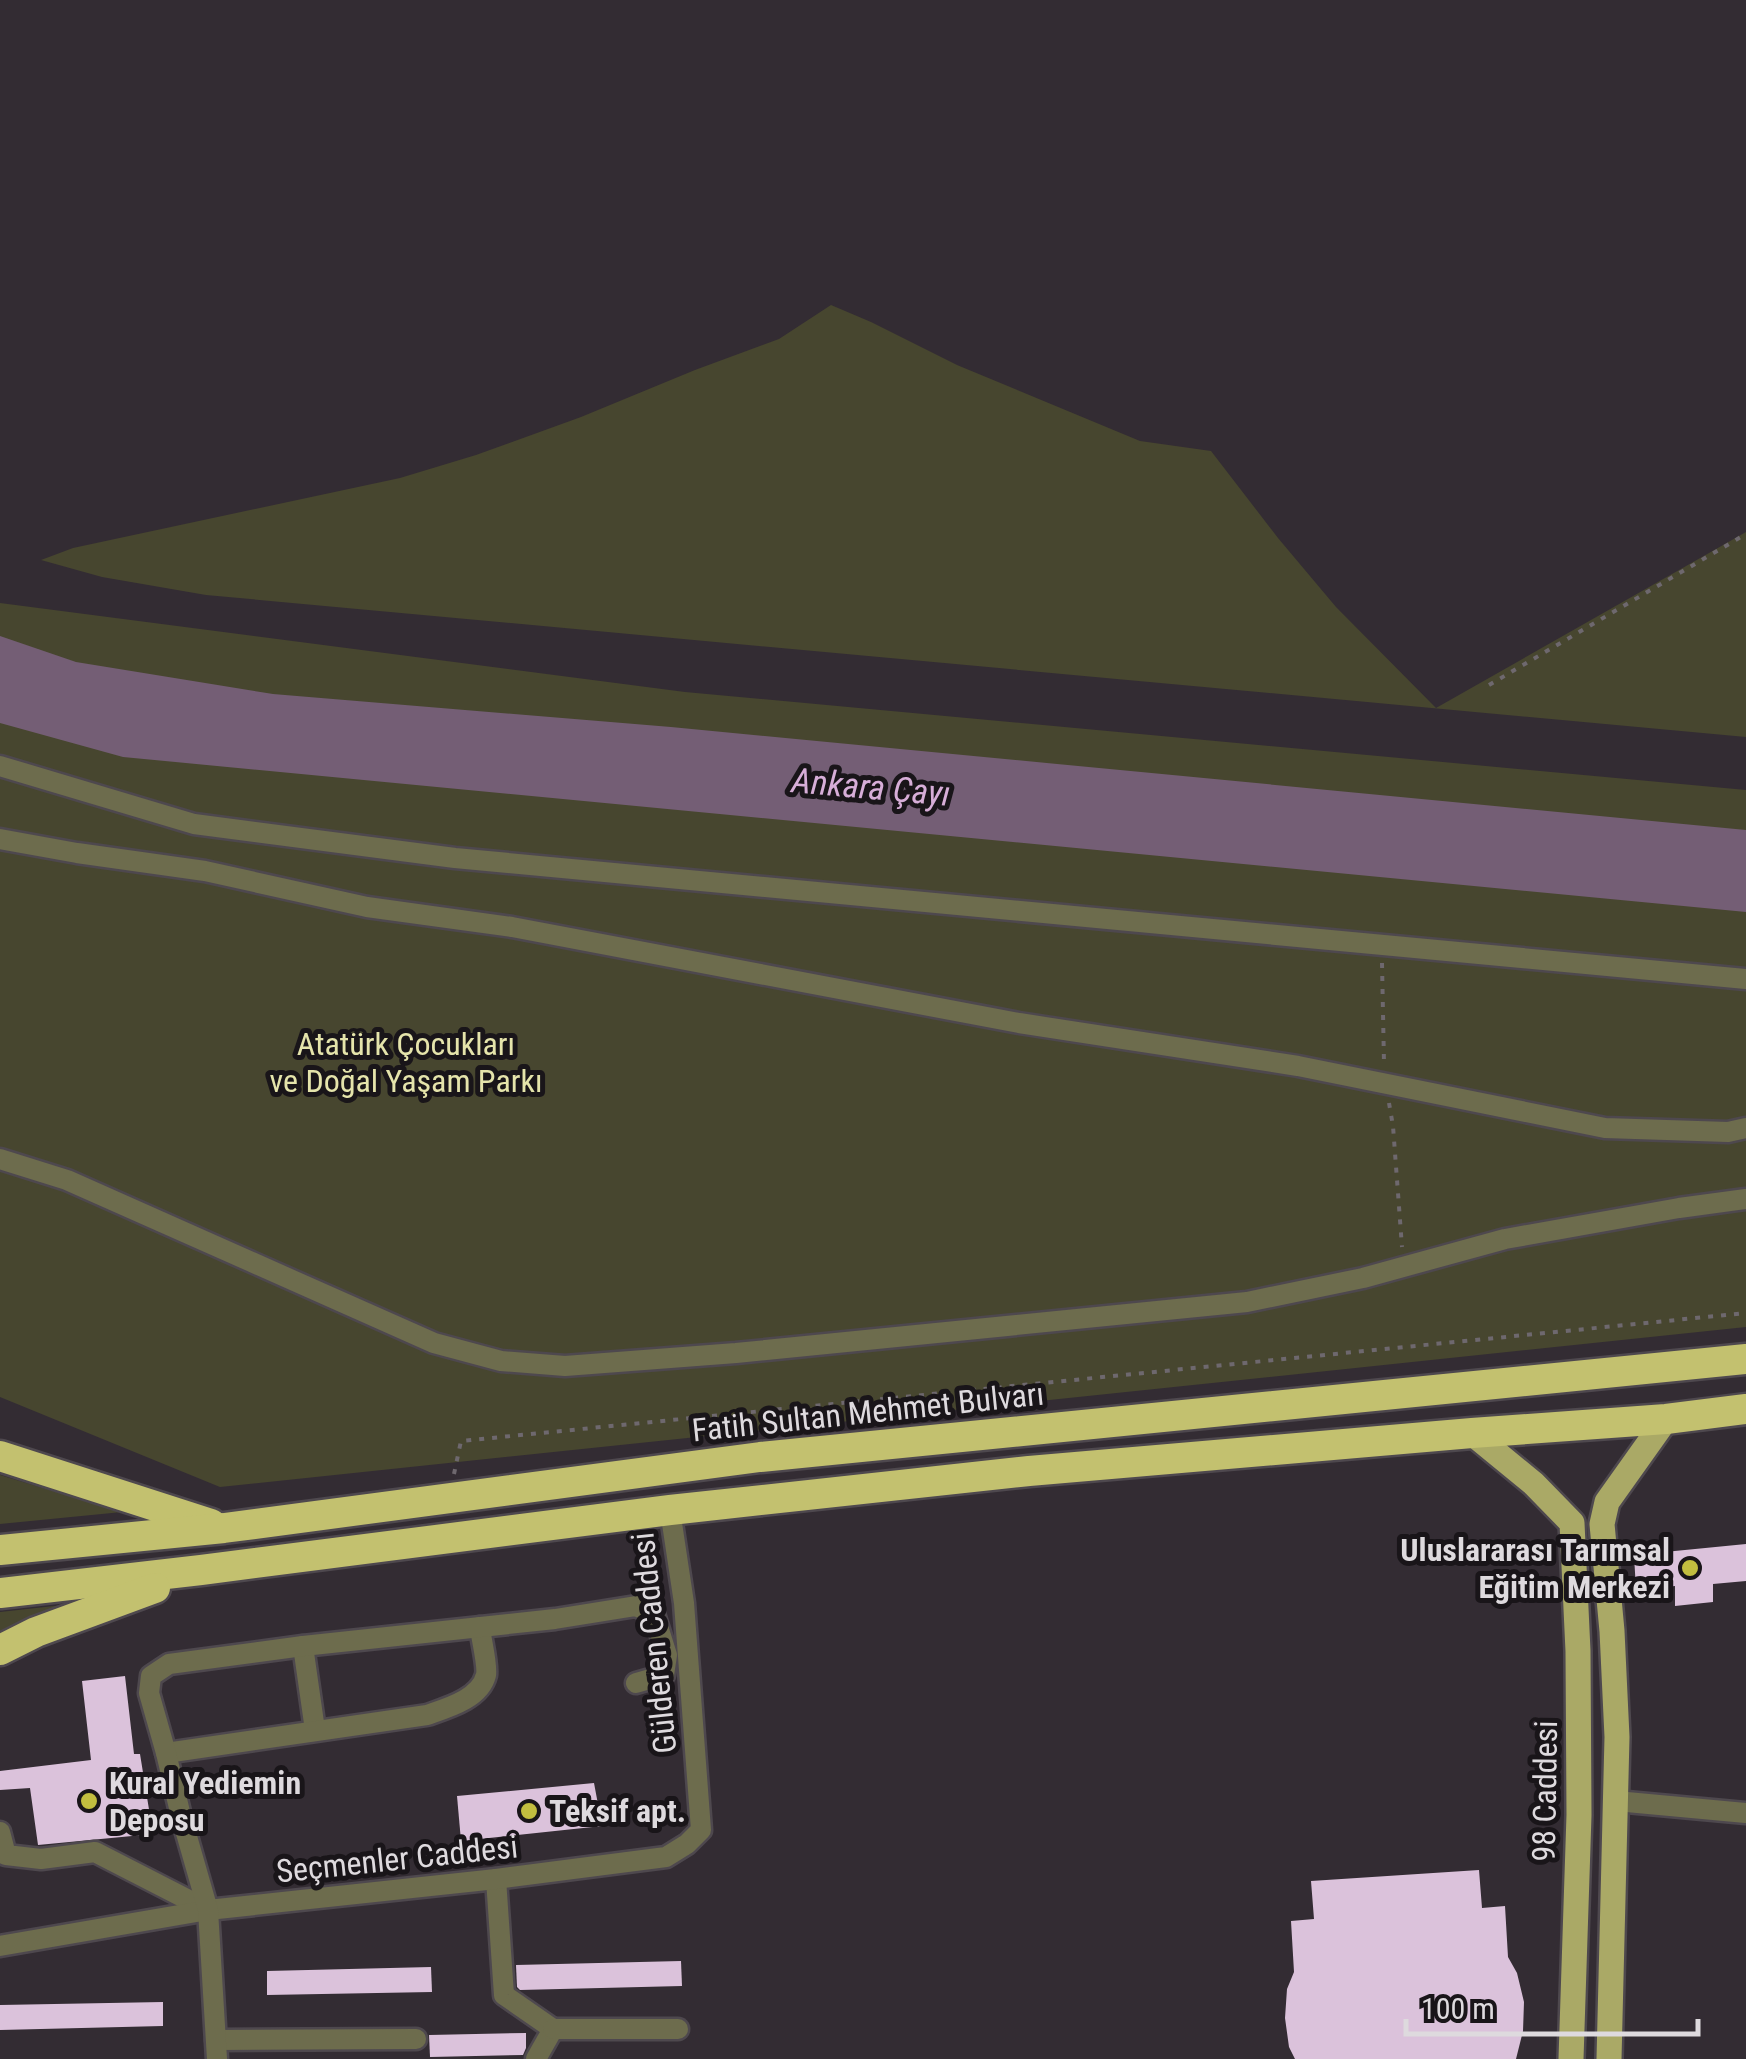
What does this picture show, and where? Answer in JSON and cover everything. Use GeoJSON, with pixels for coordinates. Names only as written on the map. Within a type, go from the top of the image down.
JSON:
{"type":"FeatureCollection","features":[{"type":"Feature","properties":{"kind":"highway","name":"Fatih Sultan Mehmet Bulvarı"},"geometry":{"type":"LineString","coordinates":[[0,1550],[224,1528],[760,1457],[1746,1359]]}},
{"type":"Feature","properties":{"kind":"highway"},"geometry":{"type":"LineString","coordinates":[[0,1592],[670,1510],[1073,1467],[1666,1419],[1746,1409]]}},
{"type":"Feature","properties":{"kind":"highway"},"geometry":{"type":"LineString","coordinates":[[0,1456],[224,1528]]}},
{"type":"Feature","properties":{"kind":"highway"},"geometry":{"type":"LineString","coordinates":[[0,1650],[36,1632],[201,1570]]}},
{"type":"Feature","properties":{"kind":"main road"},"geometry":{"type":"LineString","coordinates":[[1609,2059],[1617,1737],[1602,1524],[1607,1502],[1666,1419]]}},
{"type":"Feature","properties":{"kind":"main road"},"geometry":{"type":"LineString","coordinates":[[1472,1433],[1534,1484],[1572,1523],[1602,1524]]}},
{"type":"Feature","properties":{"kind":"main road","name":"98 Caddesi"},"geometry":{"type":"LineString","coordinates":[[1571,2059],[1579,1815],[1572,1523]]}},
{"type":"Feature","properties":{"kind":"street"},"geometry":{"type":"LineString","coordinates":[[0,766],[194,824],[436,856],[1746,979]]}},
{"type":"Feature","properties":{"kind":"street"},"geometry":{"type":"LineString","coordinates":[[0,839],[205,872],[367,907],[512,927],[1019,1022],[1298,1066],[1605,1128],[1728,1132],[1746,1128]]}},
{"type":"Feature","properties":{"kind":"street"},"geometry":{"type":"LineString","coordinates":[[0,1159],[67,1180],[434,1342],[501,1361],[565,1366],[1247,1302],[1363,1278],[1506,1239],[1678,1208],[1746,1200]]}},
{"type":"Feature","properties":{"kind":"street","name":"Gülderen Caddesi"},"geometry":{"type":"LineString","coordinates":[[670,1510],[684,1603],[702,1830]]}},
{"type":"Feature","properties":{"kind":"street"},"geometry":{"type":"LineString","coordinates":[[416,2039],[217,2049],[208,1910],[149,1693],[150,1676],[168,1664],[636,1606],[654,1614],[667,1656],[664,1676],[636,1682]]}},
{"type":"Feature","properties":{"kind":"street"},"geometry":{"type":"LineString","coordinates":[[166,1753],[427,1715],[452,1706],[476,1692],[486,1675],[480,1627]]}},
{"type":"Feature","properties":{"kind":"street"},"geometry":{"type":"LineString","coordinates":[[302,1646],[315,1730]]}},
{"type":"Feature","properties":{"kind":"street"},"geometry":{"type":"LineString","coordinates":[[1616,1800],[1746,1813]]}},
{"type":"Feature","properties":{"kind":"street","name":"Seçmenler Caddesi"},"geometry":{"type":"LineString","coordinates":[[0,1946],[208,1910],[666,1857],[702,1830]]}},
{"type":"Feature","properties":{"kind":"street"},"geometry":{"type":"LineString","coordinates":[[0,1832],[6,1855],[41,1859],[95,1852],[208,1910]]}},
{"type":"Feature","properties":{"kind":"street"},"geometry":{"type":"LineString","coordinates":[[496,1878],[504,1995],[554,2028],[678,2029]]}},
{"type":"Feature","properties":{"kind":"street"},"geometry":{"type":"LineString","coordinates":[[536,2059],[554,2028]]}},
{"type":"Feature","properties":{"kind":"path"},"geometry":{"type":"LineString","coordinates":[[1489,685],[1746,534]]}},
{"type":"Feature","properties":{"kind":"path"},"geometry":{"type":"LineString","coordinates":[[448,1498],[460,1441],[1746,1313]]}},
{"type":"Feature","properties":{"kind":"green space"},"geometry":{"type":"Polygon","coordinates":[[[831,305],[957,365],[1140,441],[1211,451],[1336,607],[1436,708],[1746,532],[1746,737],[206,595],[102,577],[41,560],[73,548],[400,478],[476,455],[779,339],[831,305]]]}},
{"type":"Feature","properties":{"kind":"green space","name":"Atatürk Çocukları ve Doğal Yaşam Parkı"},"geometry":{"type":"Polygon","coordinates":[[[0,603],[685,692],[1746,790],[1746,1327],[220,1487],[0,1397],[0,603]]]}},
{"type":"Feature","properties":{"kind":"green space"},"geometry":{"type":"Polygon","coordinates":[[[0,1475],[122,1512],[0,1524],[0,1475]]]}},
{"type":"Feature","properties":{"kind":"green space"},"geometry":{"type":"Polygon","coordinates":[[[72,1604],[0,1636],[0,1612],[72,1604]]]}},
{"type":"Feature","properties":{"kind":"water","name":"Ankara Çayı"},"geometry":{"type":"Polygon","coordinates":[[[0,636],[76,662],[273,694],[671,727],[1746,830],[1746,912],[123,757],[0,723],[0,636]]]}},
{"type":"Feature","properties":{"kind":"building","name":"Uluslararası Tarımsal Eğitim Merkezi"},"geometry":{"type":"Polygon","coordinates":[[[1746,1544],[1746,1581],[1713,1584],[1713,1602],[1675,1606],[1675,1586],[1636,1590],[1634,1555],[1746,1544]]]}},
{"type":"Feature","properties":{"kind":"building","name":"Kural Yediemin Deposu"},"geometry":{"type":"Polygon","coordinates":[[[125,1676],[134,1754],[140,1754],[153,1834],[38,1845],[30,1788],[0,1790],[0,1771],[91,1760],[82,1681],[125,1676]]]}},
{"type":"Feature","properties":{"kind":"building","name":"Teksif apt."},"geometry":{"type":"Polygon","coordinates":[[[594,1783],[602,1826],[461,1841],[457,1796],[594,1783]]]}},
{"type":"Feature","properties":{"kind":"building"},"geometry":{"type":"Polygon","coordinates":[[[1479,1870],[1482,1908],[1505,1906],[1508,1957],[1517,1973],[1524,2002],[1523,2031],[1516,2059],[1295,2059],[1285,2018],[1287,1989],[1294,1972],[1291,1921],[1314,1919],[1311,1881],[1479,1870]]]}},
{"type":"Feature","properties":{"kind":"building"},"geometry":{"type":"Polygon","coordinates":[[[681,1961],[682,1986],[520,1990],[517,1987],[516,1965],[681,1961]]]}},
{"type":"Feature","properties":{"kind":"building"},"geometry":{"type":"Polygon","coordinates":[[[431,1967],[432,1992],[267,1995],[267,1971],[431,1967]]]}},
{"type":"Feature","properties":{"kind":"building"},"geometry":{"type":"Polygon","coordinates":[[[163,2002],[163,2026],[0,2030],[0,2005],[163,2002]]]}},
{"type":"Feature","properties":{"kind":"building"},"geometry":{"type":"Polygon","coordinates":[[[526,2033],[523,2055],[430,2057],[429,2035],[526,2033]]]}},
{"type":"Feature","properties":{"kind":"place","name":"Uluslararası Tarımsal Eğitim Merkezi"},"geometry":{"type":"Point","coordinates":[1690,1568]}},
{"type":"Feature","properties":{"kind":"place","name":"Kural Yediemin Deposu"},"geometry":{"type":"Point","coordinates":[89,1801]}},
{"type":"Feature","properties":{"kind":"place","name":"Teksif apt."},"geometry":{"type":"Point","coordinates":[529,1811]}}]}
